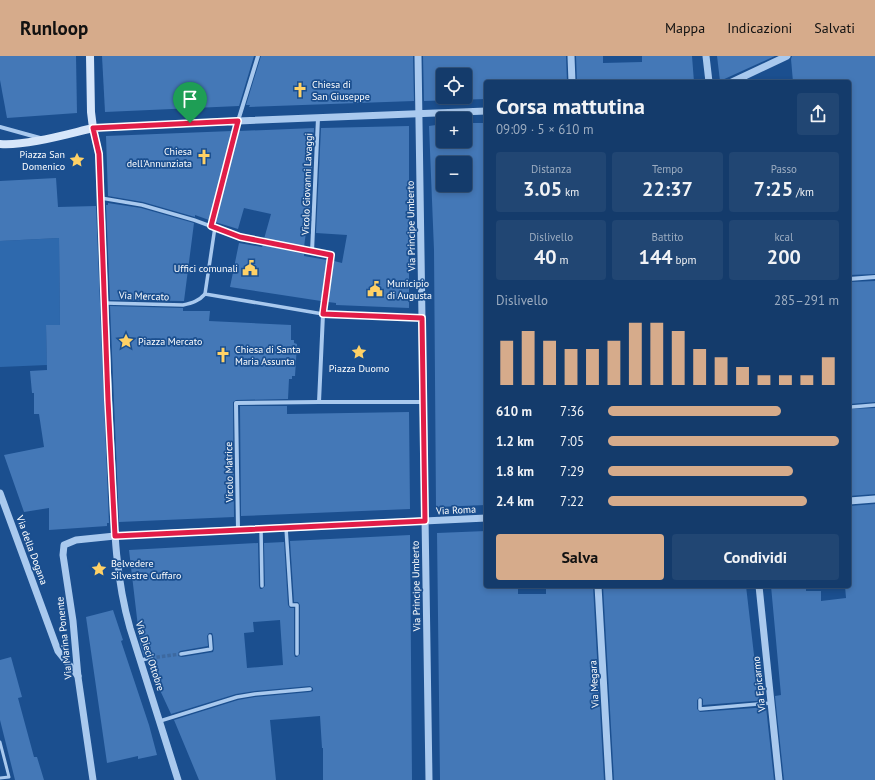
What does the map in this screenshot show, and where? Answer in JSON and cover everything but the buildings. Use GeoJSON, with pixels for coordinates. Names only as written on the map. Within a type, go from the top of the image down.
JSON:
{"type":"FeatureCollection","features":[{"type":"Feature","properties":{"kind":"main road"},"geometry":{"type":"LineString","coordinates":[[0,144],[15,144],[93,128],[91,112],[90,56]]}},
{"type":"Feature","properties":{"kind":"street"},"geometry":{"type":"LineString","coordinates":[[258,56],[238,121],[212,220],[213,226],[205,294],[304,312],[422,318]]}},
{"type":"Feature","properties":{"kind":"street","name":"Via Principe Umberto"},"geometry":{"type":"LineString","coordinates":[[418,56],[429,780]]}},
{"type":"Feature","properties":{"kind":"street"},"geometry":{"type":"LineString","coordinates":[[571,56],[572,80]]}},
{"type":"Feature","properties":{"kind":"street"},"geometry":{"type":"LineString","coordinates":[[706,56],[709,80]]}},
{"type":"Feature","properties":{"kind":"street"},"geometry":{"type":"LineString","coordinates":[[736,80],[787,56]]}},
{"type":"Feature","properties":{"kind":"street"},"geometry":{"type":"LineString","coordinates":[[93,128],[484,111]]}},
{"type":"Feature","properties":{"kind":"street","name":"Vicolo Giovanni Lavaggi"},"geometry":{"type":"LineString","coordinates":[[312,252],[318,118]]}},
{"type":"Feature","properties":{"kind":"street"},"geometry":{"type":"LineString","coordinates":[[0,127],[44,139]]}},
{"type":"Feature","properties":{"kind":"street","name":"Via Dieci Ottobre"},"geometry":{"type":"LineString","coordinates":[[93,128],[99,154],[108,400],[115,536],[124,607],[178,780]]}},
{"type":"Feature","properties":{"kind":"street"},"geometry":{"type":"LineString","coordinates":[[100,198],[142,205],[213,226],[240,237],[331,255],[323,314],[319,402],[423,402]]}},
{"type":"Feature","properties":{"kind":"street"},"geometry":{"type":"LineString","coordinates":[[851,279],[875,277]]}},
{"type":"Feature","properties":{"kind":"street","name":"Via Mercato"},"geometry":{"type":"LineString","coordinates":[[105,303],[183,305],[195,302],[205,294]]}},
{"type":"Feature","properties":{"kind":"street","name":"Vicolo Matrice"},"geometry":{"type":"LineString","coordinates":[[238,530],[236,403],[319,402]]}},
{"type":"Feature","properties":{"kind":"street"},"geometry":{"type":"LineString","coordinates":[[851,407],[875,405]]}},
{"type":"Feature","properties":{"kind":"street","name":"Via della Dogana"},"geometry":{"type":"LineString","coordinates":[[0,493],[58,651],[78,676]]}},
{"type":"Feature","properties":{"kind":"street"},"geometry":{"type":"LineString","coordinates":[[851,501],[875,499]]}},
{"type":"Feature","properties":{"kind":"street","name":"Via Roma"},"geometry":{"type":"LineString","coordinates":[[115,536],[484,518]]}},
{"type":"Feature","properties":{"kind":"street"},"geometry":{"type":"LineString","coordinates":[[286,528],[291,605],[297,605],[297,654]]}},
{"type":"Feature","properties":{"kind":"street"},"geometry":{"type":"LineString","coordinates":[[261,529],[262,586]]}},
{"type":"Feature","properties":{"kind":"street","name":"Via Marina Ponente"},"geometry":{"type":"LineString","coordinates":[[93,780],[63,555],[64,545],[76,540],[115,536]]}},
{"type":"Feature","properties":{"kind":"street","name":"Via Megara"},"geometry":{"type":"LineString","coordinates":[[598,588],[609,780]]}},
{"type":"Feature","properties":{"kind":"street","name":"Via Epicarmo"},"geometry":{"type":"LineString","coordinates":[[759,588],[779,780]]}},
{"type":"Feature","properties":{"kind":"street"},"geometry":{"type":"LineString","coordinates":[[181,654],[212,649],[210,636]]}},
{"type":"Feature","properties":{"kind":"street"},"geometry":{"type":"LineString","coordinates":[[140,660],[151,658]]}},
{"type":"Feature","properties":{"kind":"street"},"geometry":{"type":"LineString","coordinates":[[160,721],[237,697],[310,689]]}},
{"type":"Feature","properties":{"kind":"street"},"geometry":{"type":"LineString","coordinates":[[700,700],[700,709],[771,703]]}},
{"type":"Feature","properties":{"kind":"lane"},"geometry":{"type":"LineString","coordinates":[[0,742],[9,777],[0,778]]}},
{"type":"Feature","properties":{"kind":"shaded area"},"geometry":{"type":"Polygon","coordinates":[[[59,238],[60,325],[46,326],[47,365],[0,367],[0,241],[59,238]]]}},
{"type":"Feature","properties":{"kind":"tunnel"},"geometry":{"type":"LineString","coordinates":[[151,658],[181,654]]}},
{"type":"Feature","properties":{"kind":"place","name":"Chiesa di San Giuseppe"},"geometry":{"type":"Point","coordinates":[300,90]}},
{"type":"Feature","properties":{"kind":"place","name":"Chiesa dell'Annunziata"},"geometry":{"type":"Point","coordinates":[204,157]}},
{"type":"Feature","properties":{"kind":"place","name":"Piazza San Domenico"},"geometry":{"type":"Point","coordinates":[77,160]}},
{"type":"Feature","properties":{"kind":"place","name":"Uffici comunali"},"geometry":{"type":"Point","coordinates":[250,268]}},
{"type":"Feature","properties":{"kind":"place","name":"Municipio di Augusta"},"geometry":{"type":"Point","coordinates":[375,289]}},
{"type":"Feature","properties":{"kind":"place","name":"Piazza Mercato"},"geometry":{"type":"Point","coordinates":[126,341]}},
{"type":"Feature","properties":{"kind":"place","name":"Piazza Duomo"},"geometry":{"type":"Point","coordinates":[359,352]}},
{"type":"Feature","properties":{"kind":"place","name":"Chiesa di Santa Maria Assunta"},"geometry":{"type":"Point","coordinates":[223,355]}},
{"type":"Feature","properties":{"kind":"place","name":"Belvedere Silvestre Cuffaro"},"geometry":{"type":"Point","coordinates":[99,569]}},
{"type":"Feature","properties":{"kind":"route"},"geometry":{"type":"LineString","coordinates":[[238,121],[211,226],[240,237],[331,255],[323,314],[422,318],[425,521],[115,536],[108,400],[99,154],[93,128],[190,123],[238,121]]}}]}
